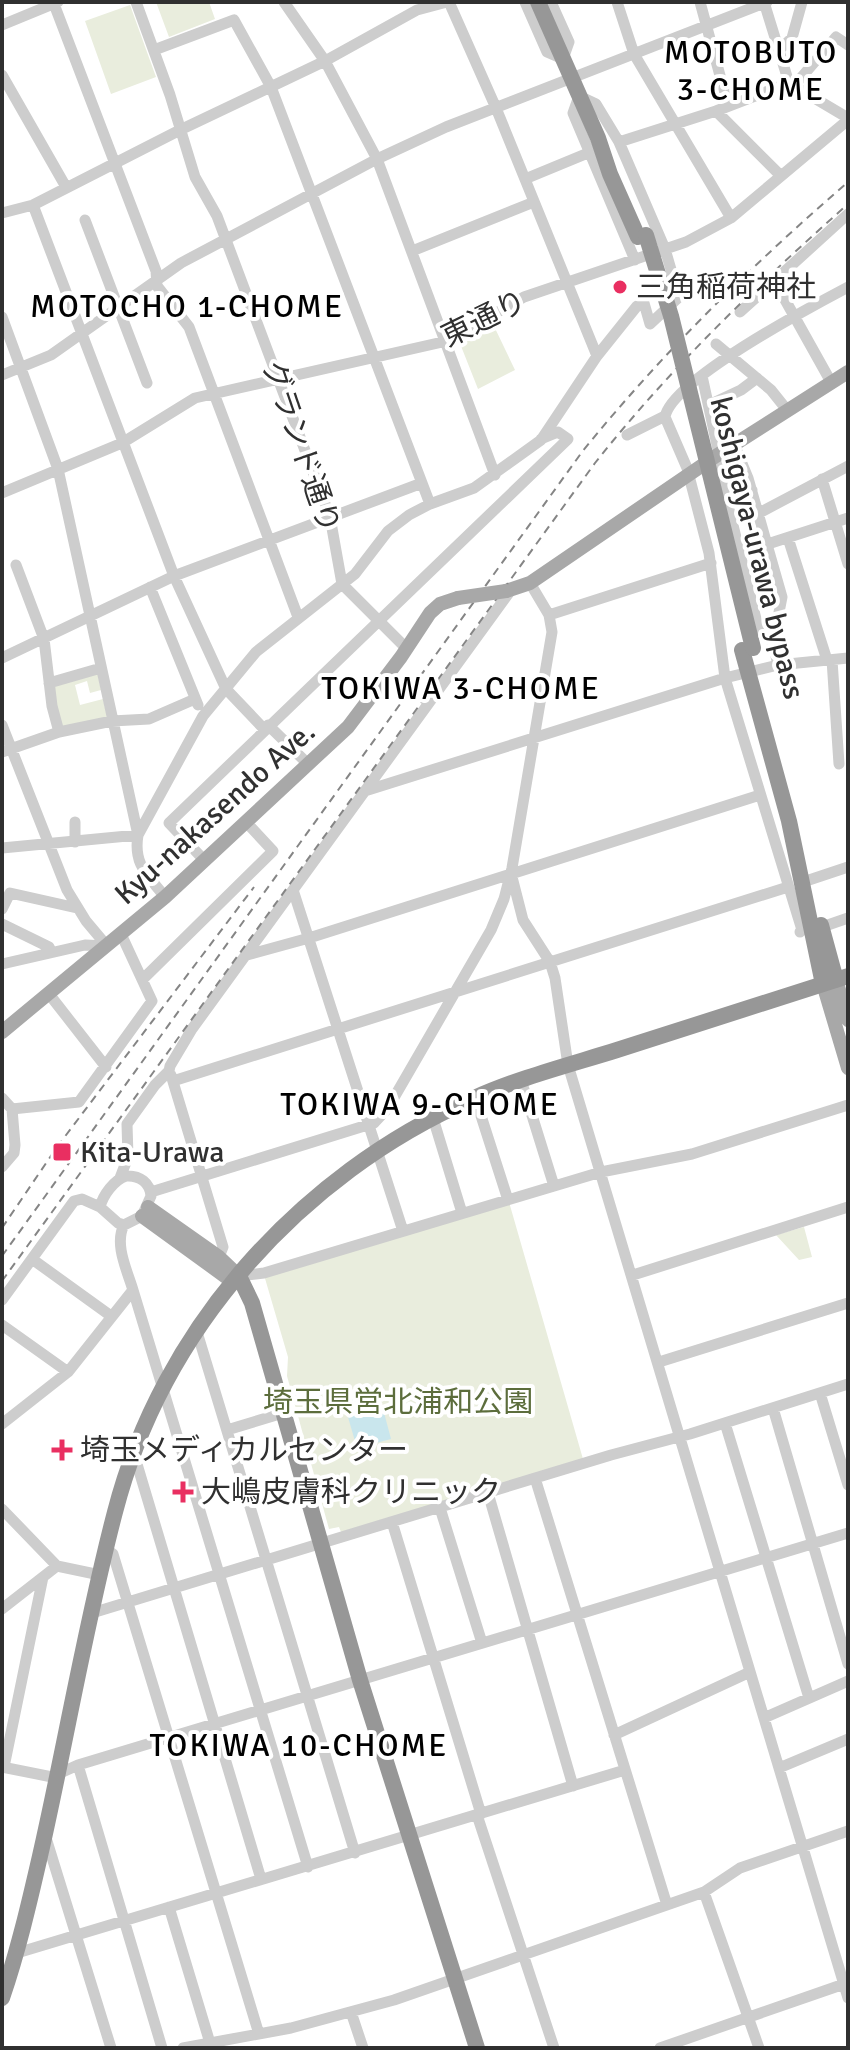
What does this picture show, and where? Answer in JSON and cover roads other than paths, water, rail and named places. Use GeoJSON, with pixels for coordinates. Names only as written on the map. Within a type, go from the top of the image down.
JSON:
{"type":"FeatureCollection","features":[{"type":"Feature","properties":{"kind":"highway","name":"koshigaya-urawa bypass"},"geometry":{"type":"LineString","coordinates":[[538,2],[598,138],[654,285],[836,980]]}},
{"type":"Feature","properties":{"kind":"highway","name":"koshigaya-urawa bypass"},"geometry":{"type":"LineString","coordinates":[[754,670],[789,821],[836,980]]}},
{"type":"Feature","properties":{"kind":"highway"},"geometry":{"type":"LineString","coordinates":[[2,1998],[17,1953],[45,1835],[121,1489],[163,1388],[197,1332],[239,1276],[298,1211],[378,1150],[475,1097],[836,980]]}},
{"type":"Feature","properties":{"kind":"highway"},"geometry":{"type":"LineString","coordinates":[[239,1276],[252,1303],[360,1680],[477,2048]]}},
{"type":"Feature","properties":{"kind":"main road","name":"Kyu-nakasendo Ave."},"geometry":{"type":"LineString","coordinates":[[2,1032],[165,897],[355,720],[435,608],[458,598],[509,591],[530,583],[688,474],[848,372]]}},
{"type":"Feature","properties":{"kind":"main road"},"geometry":{"type":"LineString","coordinates":[[836,980],[848,1020]]}},
{"type":"Feature","properties":{"kind":"main road"},"geometry":{"type":"LineString","coordinates":[[836,980],[848,1068]]}},
{"type":"Feature","properties":{"kind":"main road"},"geometry":{"type":"LineString","coordinates":[[147,1205],[226,1277],[239,1276]]}},
{"type":"Feature","properties":{"kind":"main road"},"geometry":{"type":"LineString","coordinates":[[147,1205],[219,1257],[239,1276]]}},
{"type":"Feature","properties":{"kind":"street","name":"グランド通り"},"geometry":{"type":"LineString","coordinates":[[136,2],[195,177],[217,216],[330,517],[342,584]]}},
{"type":"Feature","properties":{"kind":"street"},"geometry":{"type":"LineString","coordinates":[[284,2],[325,61],[377,159],[495,475]]}},
{"type":"Feature","properties":{"kind":"street"},"geometry":{"type":"LineString","coordinates":[[2,213],[33,205],[325,61],[417,10],[448,2],[496,108],[597,356]]}},
{"type":"Feature","properties":{"kind":"street"},"geometry":{"type":"LineString","coordinates":[[525,2],[547,52],[563,59],[569,42],[551,2]]}},
{"type":"Feature","properties":{"kind":"street"},"geometry":{"type":"LineString","coordinates":[[617,2],[634,54],[673,125],[731,218]]}},
{"type":"Feature","properties":{"kind":"street"},"geometry":{"type":"LineString","coordinates":[[700,2],[728,105]]}},
{"type":"Feature","properties":{"kind":"street"},"geometry":{"type":"LineString","coordinates":[[2,375],[51,355],[181,263],[377,159],[446,127],[765,2],[791,85],[848,119]]}},
{"type":"Feature","properties":{"kind":"street"},"geometry":{"type":"LineString","coordinates":[[779,50],[792,38],[802,2]]}},
{"type":"Feature","properties":{"kind":"street"},"geometry":{"type":"LineString","coordinates":[[2,25],[56,3],[156,271],[157,286],[189,327],[298,617]]}},
{"type":"Feature","properties":{"kind":"street"},"geometry":{"type":"LineString","coordinates":[[154,50],[234,20],[271,87],[430,504]]}},
{"type":"Feature","properties":{"kind":"street"},"geometry":{"type":"LineString","coordinates":[[619,142],[791,85],[836,37],[848,45]]}},
{"type":"Feature","properties":{"kind":"street"},"geometry":{"type":"LineString","coordinates":[[2,75],[66,187]]}},
{"type":"Feature","properties":{"kind":"street"},"geometry":{"type":"LineString","coordinates":[[541,440],[597,356],[640,303],[646,306],[650,324],[679,297],[665,249],[619,142],[596,104],[582,103],[573,113],[635,260]]}},
{"type":"Feature","properties":{"kind":"street"},"geometry":{"type":"LineString","coordinates":[[716,111],[780,175]]}},
{"type":"Feature","properties":{"kind":"street","name":"東通り"},"geometry":{"type":"LineString","coordinates":[[2,493],[122,443],[195,398],[447,341],[515,300],[686,242],[731,218],[848,119]]}},
{"type":"Feature","properties":{"kind":"street"},"geometry":{"type":"LineString","coordinates":[[525,179],[588,153]]}},
{"type":"Feature","properties":{"kind":"street"},"geometry":{"type":"LineString","coordinates":[[412,251],[534,202]]}},
{"type":"Feature","properties":{"kind":"street"},"geometry":{"type":"LineString","coordinates":[[33,205],[174,576],[226,689],[308,764]]}},
{"type":"Feature","properties":{"kind":"street"},"geometry":{"type":"LineString","coordinates":[[740,312],[848,214]]}},
{"type":"Feature","properties":{"kind":"street"},"geometry":{"type":"LineString","coordinates":[[85,220],[147,383]]}},
{"type":"Feature","properties":{"kind":"street"},"geometry":{"type":"LineString","coordinates":[[774,280],[831,382]]}},
{"type":"Feature","properties":{"kind":"street"},"geometry":{"type":"LineString","coordinates":[[800,932],[802,930],[725,678],[711,563],[688,474],[665,416],[666,410],[684,388],[795,315],[848,287]]}},
{"type":"Feature","properties":{"kind":"street"},"geometry":{"type":"LineString","coordinates":[[2,317],[58,469],[138,835]]}},
{"type":"Feature","properties":{"kind":"street"},"geometry":{"type":"LineString","coordinates":[[716,344],[757,378],[787,410]]}},
{"type":"Feature","properties":{"kind":"street"},"geometry":{"type":"LineString","coordinates":[[702,376],[758,627],[773,643]]}},
{"type":"Feature","properties":{"kind":"street"},"geometry":{"type":"LineString","coordinates":[[709,405],[741,390],[757,378]]}},
{"type":"Feature","properties":{"kind":"street"},"geometry":{"type":"LineString","coordinates":[[627,435],[665,416]]}},
{"type":"Feature","properties":{"kind":"street"},"geometry":{"type":"LineString","coordinates":[[165,897],[139,864],[136,847],[138,835],[203,716],[256,652],[342,584],[364,564],[388,531],[409,515],[474,488],[541,440],[558,432],[568,439],[169,823],[205,861]]}},
{"type":"Feature","properties":{"kind":"street"},"geometry":{"type":"LineString","coordinates":[[734,444],[752,490],[782,597],[773,643],[778,665]]}},
{"type":"Feature","properties":{"kind":"street"},"geometry":{"type":"LineString","coordinates":[[759,513],[848,466]]}},
{"type":"Feature","properties":{"kind":"street"},"geometry":{"type":"LineString","coordinates":[[822,479],[848,564]]}},
{"type":"Feature","properties":{"kind":"street"},"geometry":{"type":"LineString","coordinates":[[2,658],[174,576],[422,483]]}},
{"type":"Feature","properties":{"kind":"street"},"geometry":{"type":"LineString","coordinates":[[728,503],[752,490]]}},
{"type":"Feature","properties":{"kind":"street"},"geometry":{"type":"LineString","coordinates":[[740,553],[848,518]]}},
{"type":"Feature","properties":{"kind":"street"},"geometry":{"type":"LineString","coordinates":[[788,538],[829,660],[840,763]]}},
{"type":"Feature","properties":{"kind":"street"},"geometry":{"type":"LineString","coordinates":[[549,615],[711,563]]}},
{"type":"Feature","properties":{"kind":"street"},"geometry":{"type":"LineString","coordinates":[[16,565],[44,639],[52,706],[59,732]]}},
{"type":"Feature","properties":{"kind":"street"},"geometry":{"type":"LineString","coordinates":[[308,1867],[133,1290],[119,1233],[147,1205],[202,1178],[369,1124],[378,1120],[388,1108],[494,925],[511,873],[552,632],[549,615],[530,583]]}},
{"type":"Feature","properties":{"kind":"street"},"geometry":{"type":"LineString","coordinates":[[342,584],[407,649]]}},
{"type":"Feature","properties":{"kind":"street"},"geometry":{"type":"LineString","coordinates":[[150,587],[203,716]]}},
{"type":"Feature","properties":{"kind":"street"},"geometry":{"type":"LineString","coordinates":[[219,1257],[223,1247],[170,1066],[192,1029],[509,591]]}},
{"type":"Feature","properties":{"kind":"street"},"geometry":{"type":"LineString","coordinates":[[367,790],[754,670],[848,658]]}},
{"type":"Feature","properties":{"kind":"street"},"geometry":{"type":"LineString","coordinates":[[49,683],[101,668]]}},
{"type":"Feature","properties":{"kind":"street"},"geometry":{"type":"LineString","coordinates":[[6,750],[59,732],[112,721],[149,719],[195,699]]}},
{"type":"Feature","properties":{"kind":"street"},"geometry":{"type":"LineString","coordinates":[[2,725],[6,750],[77,908],[107,946]]}},
{"type":"Feature","properties":{"kind":"street"},"geometry":{"type":"LineString","coordinates":[[247,955],[760,795]]}},
{"type":"Feature","properties":{"kind":"street"},"geometry":{"type":"LineString","coordinates":[[75,822],[75,842]]}},
{"type":"Feature","properties":{"kind":"street"},"geometry":{"type":"LineString","coordinates":[[143,979],[273,851],[246,822]]}},
{"type":"Feature","properties":{"kind":"street"},"geometry":{"type":"LineString","coordinates":[[2,848],[138,835]]}},
{"type":"Feature","properties":{"kind":"street"},"geometry":{"type":"LineString","coordinates":[[809,880],[848,867]]}},
{"type":"Feature","properties":{"kind":"street"},"geometry":{"type":"LineString","coordinates":[[511,873],[523,920],[550,962],[559,992],[568,1065],[848,1998]]}},
{"type":"Feature","properties":{"kind":"street"},"geometry":{"type":"LineString","coordinates":[[100,1207],[120,1178],[128,1157],[127,1124],[155,1085],[171,1076],[338,1029],[788,887]]}},
{"type":"Feature","properties":{"kind":"street"},"geometry":{"type":"LineString","coordinates":[[293,890],[403,1231]]}},
{"type":"Feature","properties":{"kind":"street"},"geometry":{"type":"LineString","coordinates":[[2,909],[10,893],[77,908]]}},
{"type":"Feature","properties":{"kind":"street"},"geometry":{"type":"LineString","coordinates":[[822,927],[848,918]]}},
{"type":"Feature","properties":{"kind":"street"},"geometry":{"type":"LineString","coordinates":[[2,924],[49,947],[51,951]]}},
{"type":"Feature","properties":{"kind":"street"},"geometry":{"type":"LineString","coordinates":[[12,1109],[79,1102],[152,1001],[121,934]]}},
{"type":"Feature","properties":{"kind":"street"},"geometry":{"type":"LineString","coordinates":[[2,964],[85,945],[107,946]]}},
{"type":"Feature","properties":{"kind":"street"},"geometry":{"type":"LineString","coordinates":[[49,994],[106,1067]]}},
{"type":"Feature","properties":{"kind":"street"},"geometry":{"type":"LineString","coordinates":[[521,1080],[554,1186]]}},
{"type":"Feature","properties":{"kind":"street"},"geometry":{"type":"LineString","coordinates":[[475,1097],[508,1200]]}},
{"type":"Feature","properties":{"kind":"street"},"geometry":{"type":"LineString","coordinates":[[2,1098],[12,1109],[14,1139],[14,1153],[2,1167]]}},
{"type":"Feature","properties":{"kind":"street"},"geometry":{"type":"LineString","coordinates":[[239,1276],[264,1273],[601,1172],[692,1154],[848,1105]]}},
{"type":"Feature","properties":{"kind":"street"},"geometry":{"type":"LineString","coordinates":[[433,1118],[462,1213]]}},
{"type":"Feature","properties":{"kind":"street"},"geometry":{"type":"LineString","coordinates":[[14,1139],[30,1142]]}},
{"type":"Feature","properties":{"kind":"street"},"geometry":{"type":"LineString","coordinates":[[120,1178],[137,1177],[147,1183],[147,1205]]}},
{"type":"Feature","properties":{"kind":"street"},"geometry":{"type":"LineString","coordinates":[[2,1300],[74,1201],[82,1199],[100,1207],[124,1225]]}},
{"type":"Feature","properties":{"kind":"street"},"geometry":{"type":"LineString","coordinates":[[633,1275],[848,1207]]}},
{"type":"Feature","properties":{"kind":"street"},"geometry":{"type":"LineString","coordinates":[[32,1259],[111,1316]]}},
{"type":"Feature","properties":{"kind":"street"},"geometry":{"type":"LineString","coordinates":[[2,1424],[68,1372],[133,1290]]}},
{"type":"Feature","properties":{"kind":"street"},"geometry":{"type":"LineString","coordinates":[[659,1362],[848,1303]]}},
{"type":"Feature","properties":{"kind":"street"},"geometry":{"type":"LineString","coordinates":[[2,1325],[68,1372]]}},
{"type":"Feature","properties":{"kind":"street"},"geometry":{"type":"LineString","coordinates":[[197,1332],[355,1853]]}},
{"type":"Feature","properties":{"kind":"street"},"geometry":{"type":"LineString","coordinates":[[92,1613],[848,1384]]}},
{"type":"Feature","properties":{"kind":"street"},"geometry":{"type":"LineString","coordinates":[[820,1393],[848,1485]]}},
{"type":"Feature","properties":{"kind":"street"},"geometry":{"type":"LineString","coordinates":[[773,1408],[848,1664]]}},
{"type":"Feature","properties":{"kind":"street"},"geometry":{"type":"LineString","coordinates":[[227,1430],[283,1413]]}},
{"type":"Feature","properties":{"kind":"street"},"geometry":{"type":"LineString","coordinates":[[725,1423],[809,1698]]}},
{"type":"Feature","properties":{"kind":"street"},"geometry":{"type":"LineString","coordinates":[[134,1452],[261,1879]]}},
{"type":"Feature","properties":{"kind":"street"},"geometry":{"type":"LineString","coordinates":[[535,1478],[667,1905]]}},
{"type":"Feature","properties":{"kind":"street"},"geometry":{"type":"LineString","coordinates":[[488,1493],[573,1786]]}},
{"type":"Feature","properties":{"kind":"street"},"geometry":{"type":"LineString","coordinates":[[440,1508],[482,1643]]}},
{"type":"Feature","properties":{"kind":"street"},"geometry":{"type":"LineString","coordinates":[[3,1512],[57,1566],[100,1575]]}},
{"type":"Feature","properties":{"kind":"street"},"geometry":{"type":"LineString","coordinates":[[392,1522],[479,1815],[554,2048]]}},
{"type":"Feature","properties":{"kind":"street"},"geometry":{"type":"LineString","coordinates":[[43,1577],[3,1767],[58,1776],[78,1765],[848,1533]]}},
{"type":"Feature","properties":{"kind":"street"},"geometry":{"type":"LineString","coordinates":[[106,1549],[113,1554],[128,1601],[259,2034]]}},
{"type":"Feature","properties":{"kind":"street"},"geometry":{"type":"LineString","coordinates":[[2,1609],[57,1566]]}},
{"type":"Feature","properties":{"kind":"street"},"geometry":{"type":"LineString","coordinates":[[614,1735],[750,1672]]}},
{"type":"Feature","properties":{"kind":"street"},"geometry":{"type":"LineString","coordinates":[[764,1718],[848,1681]]}},
{"type":"Feature","properties":{"kind":"street"},"geometry":{"type":"LineString","coordinates":[[779,1768],[848,1739]]}},
{"type":"Feature","properties":{"kind":"street"},"geometry":{"type":"LineString","coordinates":[[78,1765],[162,2048]]}},
{"type":"Feature","properties":{"kind":"street"},"geometry":{"type":"LineString","coordinates":[[17,1953],[625,1770]]}},
{"type":"Feature","properties":{"kind":"street"},"geometry":{"type":"LineString","coordinates":[[183,2048],[351,2012],[455,1979],[704,1892],[740,1868],[848,1831]]}},
{"type":"Feature","properties":{"kind":"street"},"geometry":{"type":"LineString","coordinates":[[45,1835],[111,2048]]}},
{"type":"Feature","properties":{"kind":"street"},"geometry":{"type":"LineString","coordinates":[[704,1892],[759,2048]]}},
{"type":"Feature","properties":{"kind":"street"},"geometry":{"type":"LineString","coordinates":[[169,1907],[210,2043]]}},
{"type":"Feature","properties":{"kind":"street"},"geometry":{"type":"LineString","coordinates":[[660,2048],[846,1984]]}},
{"type":"Feature","properties":{"kind":"street"},"geometry":{"type":"LineString","coordinates":[[351,2012],[363,2048]]}},
{"type":"Feature","properties":{"kind":"water"},"geometry":{"type":"Polygon","coordinates":[[[378,1390],[391,1439],[357,1448],[343,1400],[378,1390]]]}},
{"type":"Feature","properties":{"kind":"railway"},"geometry":{"type":"LineString","coordinates":[[2,1256],[582,452],[612,415],[709,311],[848,182]]}},
{"type":"Feature","properties":{"kind":"railway"},"geometry":{"type":"LineString","coordinates":[[2,1281],[595,463],[654,393],[716,328],[848,204]]}},
{"type":"Feature","properties":{"kind":"railway"},"geometry":{"type":"LineString","coordinates":[[2,1228],[57,1147],[254,887]]}},
{"type":"Feature","properties":{"kind":"place","name":"三角稲荷神社"},"geometry":{"type":"Point","coordinates":[620,287]}},
{"type":"Feature","properties":{"kind":"place","name":"Kita-Urawa"},"geometry":{"type":"Point","coordinates":[62,1152]}},
{"type":"Feature","properties":{"kind":"place","name":"埼玉メディカルセンター"},"geometry":{"type":"Point","coordinates":[62,1450]}},
{"type":"Feature","properties":{"kind":"place","name":"大嶋皮膚科クリニック"},"geometry":{"type":"Point","coordinates":[183,1492]}},
{"type":"Feature","properties":{"kind":"district","name":"MOTOBUTO 3-CHOME"},"geometry":{"type":"Point","coordinates":[751,70]}},
{"type":"Feature","properties":{"kind":"district","name":"MOTOCHO 1-CHOME"},"geometry":{"type":"Point","coordinates":[187,306]}},
{"type":"Feature","properties":{"kind":"district","name":"TOKIWA 3-CHOME"},"geometry":{"type":"Point","coordinates":[461,688]}},
{"type":"Feature","properties":{"kind":"district","name":"TOKIWA 9-CHOME"},"geometry":{"type":"Point","coordinates":[420,1104]}},
{"type":"Feature","properties":{"kind":"district","name":"TOKIWA 10-CHOME"},"geometry":{"type":"Point","coordinates":[299,1745]}},
{"type":"Feature","properties":{"kind":"park label","name":"埼玉県営北浦和公園"},"geometry":{"type":"Point","coordinates":[398,1402]}}]}
